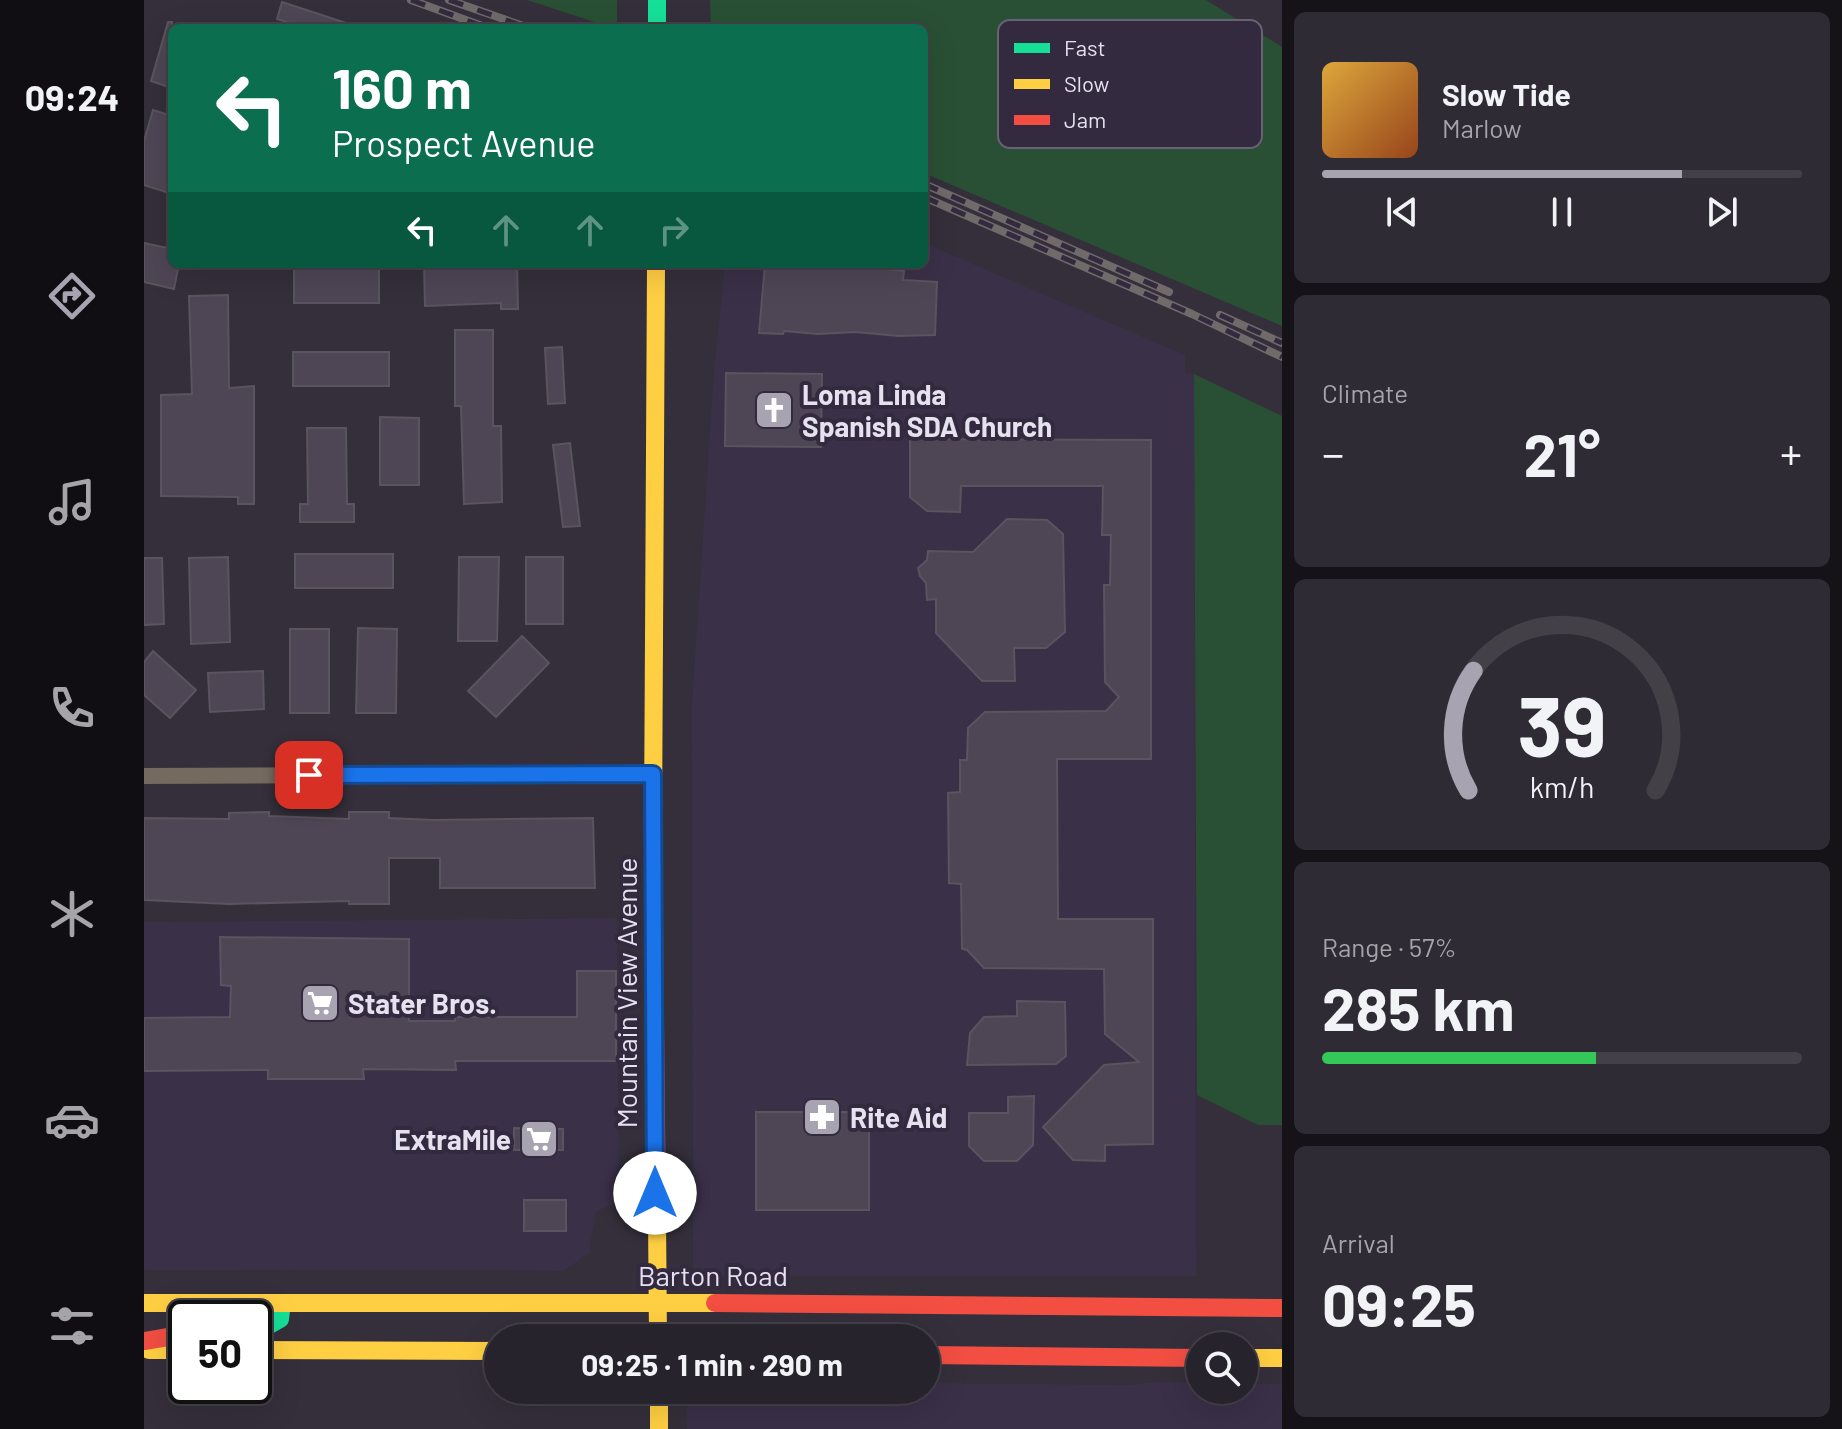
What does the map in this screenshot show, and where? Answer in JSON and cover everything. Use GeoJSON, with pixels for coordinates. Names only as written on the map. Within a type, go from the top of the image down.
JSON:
{"type":"FeatureCollection","features":[{"type":"Feature","properties":{"kind":"main road"},"geometry":{"type":"LineString","coordinates":[[657,0],[657,24]]}},
{"type":"Feature","properties":{"kind":"main road","name":"Mountain View Avenue"},"geometry":{"type":"LineString","coordinates":[[656,268],[653,774],[657,1324]]}},
{"type":"Feature","properties":{"kind":"main road","name":"Barton Road"},"geometry":{"type":"LineString","coordinates":[[144,1303],[1282,1308]]}},
{"type":"Feature","properties":{"kind":"main road"},"geometry":{"type":"LineString","coordinates":[[272,1324],[280,1319],[282,1303]]}},
{"type":"Feature","properties":{"kind":"main road"},"geometry":{"type":"LineString","coordinates":[[144,1341],[168,1337]]}},
{"type":"Feature","properties":{"kind":"main road"},"geometry":{"type":"LineString","coordinates":[[144,1350],[168,1350]]}},
{"type":"Feature","properties":{"kind":"main road"},"geometry":{"type":"LineString","coordinates":[[272,1350],[484,1351]]}},
{"type":"Feature","properties":{"kind":"main road"},"geometry":{"type":"LineString","coordinates":[[940,1355],[1186,1358]]}},
{"type":"Feature","properties":{"kind":"main road"},"geometry":{"type":"LineString","coordinates":[[1258,1358],[1282,1358]]}},
{"type":"Feature","properties":{"kind":"main road"},"geometry":{"type":"LineString","coordinates":[[659,1404],[659,1429]]}},
{"type":"Feature","properties":{"kind":"street"},"geometry":{"type":"LineString","coordinates":[[144,776],[653,774]]}},
{"type":"Feature","properties":{"kind":"shaded area"},"geometry":{"type":"Polygon","coordinates":[[[928,245],[1185,355],[1185,373],[1194,374],[1196,1276],[699,1276],[693,1271],[692,703],[714,370],[725,268],[928,268],[928,245]]]}},
{"type":"Feature","properties":{"kind":"shaded area"},"geometry":{"type":"Polygon","coordinates":[[[617,918],[619,1202],[596,1211],[589,1253],[564,1271],[144,1270],[144,922],[617,918]]]}},
{"type":"Feature","properties":{"kind":"shaded area"},"geometry":{"type":"Polygon","coordinates":[[[940,1383],[1186,1383],[1186,1404],[1258,1404],[1258,1384],[1282,1384],[1282,1429],[687,1429],[687,1404],[940,1404],[940,1383]]]}},
{"type":"Feature","properties":{"kind":"green space"},"geometry":{"type":"Polygon","coordinates":[[[527,0],[617,0],[617,24],[601,24],[527,0]]]}},
{"type":"Feature","properties":{"kind":"green space"},"geometry":{"type":"Polygon","coordinates":[[[710,0],[1206,0],[1238,20],[998,20],[998,148],[1262,148],[1262,35],[1282,47],[1282,326],[928,175],[928,24],[711,24],[710,0]]]}},
{"type":"Feature","properties":{"kind":"green space"},"geometry":{"type":"Polygon","coordinates":[[[1194,374],[1282,416],[1282,1125],[1258,1125],[1197,1095],[1194,374]]]}},
{"type":"Feature","properties":{"kind":"building"},"geometry":{"type":"Polygon","coordinates":[[[282,2],[349,24],[293,24],[277,19],[282,2]]]}},
{"type":"Feature","properties":{"kind":"building"},"geometry":{"type":"Polygon","coordinates":[[[168,22],[172,22],[168,24],[168,87],[151,81],[168,22]]]}},
{"type":"Feature","properties":{"kind":"building"},"geometry":{"type":"Polygon","coordinates":[[[153,110],[168,115],[168,193],[144,185],[144,141],[153,110]]]}},
{"type":"Feature","properties":{"kind":"building"},"geometry":{"type":"Polygon","coordinates":[[[144,243],[168,248],[168,268],[178,268],[174,289],[144,282],[144,243]]]}},
{"type":"Feature","properties":{"kind":"building"},"geometry":{"type":"Polygon","coordinates":[[[294,268],[379,268],[379,303],[294,303],[294,268]]]}},
{"type":"Feature","properties":{"kind":"building"},"geometry":{"type":"Polygon","coordinates":[[[424,268],[517,268],[518,309],[501,309],[501,303],[425,306],[424,268]]]}},
{"type":"Feature","properties":{"kind":"building"},"geometry":{"type":"Polygon","coordinates":[[[765,268],[879,268],[904,271],[903,280],[937,282],[935,335],[759,333],[765,268]]]}},
{"type":"Feature","properties":{"kind":"building"},"geometry":{"type":"Polygon","coordinates":[[[228,295],[229,388],[254,386],[254,504],[238,504],[238,497],[161,496],[161,395],[192,394],[189,296],[228,295]]]}},
{"type":"Feature","properties":{"kind":"building"},"geometry":{"type":"Polygon","coordinates":[[[455,330],[493,330],[493,426],[501,426],[502,502],[464,504],[461,406],[455,406],[455,330]]]}},
{"type":"Feature","properties":{"kind":"building"},"geometry":{"type":"Polygon","coordinates":[[[562,347],[565,403],[548,404],[545,348],[562,347]]]}},
{"type":"Feature","properties":{"kind":"building"},"geometry":{"type":"Polygon","coordinates":[[[293,352],[389,352],[389,386],[293,386],[293,352]]]}},
{"type":"Feature","properties":{"kind":"building","name":"Loma Linda Spanish SDA Church"},"geometry":{"type":"Polygon","coordinates":[[[726,373],[822,374],[821,447],[725,446],[726,373]]]}},
{"type":"Feature","properties":{"kind":"building"},"geometry":{"type":"Polygon","coordinates":[[[380,417],[419,418],[419,485],[380,485],[380,417]]]}},
{"type":"Feature","properties":{"kind":"building"},"geometry":{"type":"Polygon","coordinates":[[[307,428],[346,428],[347,504],[354,504],[354,522],[300,522],[300,504],[308,504],[307,428]]]}},
{"type":"Feature","properties":{"kind":"building"},"geometry":{"type":"Polygon","coordinates":[[[910,439],[1151,440],[1151,759],[1057,759],[1058,919],[1153,919],[1153,1144],[1105,1145],[1105,1161],[1073,1160],[1043,1127],[1104,1065],[1139,1062],[1105,1034],[1104,969],[984,968],[967,950],[962,949],[961,884],[949,883],[948,793],[960,792],[960,760],[967,760],[968,728],[985,712],[1106,711],[1119,697],[1105,682],[1104,585],[1110,585],[1111,535],[1102,535],[1103,486],[961,486],[960,512],[927,511],[910,497],[910,439]]]}},
{"type":"Feature","properties":{"kind":"building"},"geometry":{"type":"Polygon","coordinates":[[[570,443],[580,526],[563,527],[553,445],[570,443]]]}},
{"type":"Feature","properties":{"kind":"building"},"geometry":{"type":"Polygon","coordinates":[[[1007,519],[1047,520],[1063,534],[1065,632],[1046,648],[1014,648],[1015,681],[982,681],[936,633],[936,599],[927,600],[926,583],[918,568],[927,560],[928,551],[973,552],[1007,519]]]}},
{"type":"Feature","properties":{"kind":"building"},"geometry":{"type":"Polygon","coordinates":[[[295,554],[393,554],[393,588],[295,588],[295,554]]]}},
{"type":"Feature","properties":{"kind":"building"},"geometry":{"type":"Polygon","coordinates":[[[228,557],[230,642],[191,644],[189,558],[228,557]]]}},
{"type":"Feature","properties":{"kind":"building"},"geometry":{"type":"Polygon","coordinates":[[[459,557],[499,557],[497,641],[458,641],[459,557]]]}},
{"type":"Feature","properties":{"kind":"building"},"geometry":{"type":"Polygon","coordinates":[[[526,557],[563,557],[563,624],[526,624],[526,557]]]}},
{"type":"Feature","properties":{"kind":"building"},"geometry":{"type":"Polygon","coordinates":[[[144,558],[162,558],[164,624],[144,625],[144,558]]]}},
{"type":"Feature","properties":{"kind":"building"},"geometry":{"type":"Polygon","coordinates":[[[358,628],[397,629],[396,713],[356,713],[358,628]]]}},
{"type":"Feature","properties":{"kind":"building"},"geometry":{"type":"Polygon","coordinates":[[[290,629],[329,629],[329,713],[290,713],[290,629]]]}},
{"type":"Feature","properties":{"kind":"building"},"geometry":{"type":"Polygon","coordinates":[[[522,636],[549,663],[496,717],[468,691],[522,636]]]}},
{"type":"Feature","properties":{"kind":"building"},"geometry":{"type":"Polygon","coordinates":[[[153,651],[196,690],[170,718],[144,695],[144,662],[153,651]]]}},
{"type":"Feature","properties":{"kind":"building"},"geometry":{"type":"Polygon","coordinates":[[[263,671],[264,709],[210,712],[208,673],[263,671]]]}},
{"type":"Feature","properties":{"kind":"building"},"geometry":{"type":"Polygon","coordinates":[[[269,812],[269,816],[349,819],[349,812],[389,812],[389,818],[433,820],[593,818],[595,888],[440,888],[440,858],[389,858],[389,904],[349,904],[349,901],[229,904],[144,900],[144,818],[229,819],[229,813],[269,812]]]}},
{"type":"Feature","properties":{"kind":"building","name":"Stater Bros."},"geometry":{"type":"Polygon","coordinates":[[[220,937],[409,939],[409,1021],[455,1021],[455,1017],[577,1017],[577,971],[616,971],[616,1061],[455,1061],[456,1070],[363,1069],[364,1079],[268,1079],[268,1070],[144,1071],[144,1018],[230,1017],[231,986],[221,985],[220,937]]]}},
{"type":"Feature","properties":{"kind":"building"},"geometry":{"type":"Polygon","coordinates":[[[1017,1001],[1065,1002],[1066,1056],[1056,1064],[967,1065],[970,1033],[984,1017],[1017,1016],[1017,1001]]]}},
{"type":"Feature","properties":{"kind":"building"},"geometry":{"type":"Polygon","coordinates":[[[1034,1096],[1033,1145],[1017,1161],[984,1161],[969,1146],[969,1113],[1008,1113],[1008,1097],[1034,1096]]]}},
{"type":"Feature","properties":{"kind":"building","name":"Rite Aid"},"geometry":{"type":"Polygon","coordinates":[[[756,1112],[869,1112],[869,1210],[756,1210],[756,1112]]]}},
{"type":"Feature","properties":{"kind":"building","name":"ExtraMile"},"geometry":{"type":"Polygon","coordinates":[[[514,1128],[563,1129],[563,1150],[514,1150],[514,1128]]]}},
{"type":"Feature","properties":{"kind":"building"},"geometry":{"type":"Polygon","coordinates":[[[524,1200],[566,1200],[566,1231],[524,1231],[524,1200]]]}},
{"type":"Feature","properties":{"kind":"railway"},"geometry":{"type":"LineString","coordinates":[[411,0],[477,24]]}},
{"type":"Feature","properties":{"kind":"railway"},"geometry":{"type":"LineString","coordinates":[[449,0],[518,24]]}},
{"type":"Feature","properties":{"kind":"railway"},"geometry":{"type":"LineString","coordinates":[[928,186],[1169,292]]}},
{"type":"Feature","properties":{"kind":"railway"},"geometry":{"type":"LineString","coordinates":[[928,199],[1192,314],[1282,357]]}},
{"type":"Feature","properties":{"kind":"railway"},"geometry":{"type":"LineString","coordinates":[[1220,315],[1282,343]]}},
{"type":"Feature","properties":{"kind":"traffic: fast"},"geometry":{"type":"LineString","coordinates":[[657,0],[657,24]]}},
{"type":"Feature","properties":{"kind":"traffic: fast"},"geometry":{"type":"LineString","coordinates":[[272,1324],[280,1319],[282,1303]]}},
{"type":"Feature","properties":{"kind":"traffic: slow"},"geometry":{"type":"LineString","coordinates":[[653,825],[656,268]]}},
{"type":"Feature","properties":{"kind":"traffic: slow"},"geometry":{"type":"LineString","coordinates":[[657,1217],[658,1324]]}},
{"type":"Feature","properties":{"kind":"traffic: slow"},"geometry":{"type":"LineString","coordinates":[[144,1303],[715,1303]]}},
{"type":"Feature","properties":{"kind":"traffic: slow"},"geometry":{"type":"LineString","coordinates":[[149,1350],[168,1350]]}},
{"type":"Feature","properties":{"kind":"traffic: slow"},"geometry":{"type":"LineString","coordinates":[[272,1350],[484,1351]]}},
{"type":"Feature","properties":{"kind":"traffic: slow"},"geometry":{"type":"LineString","coordinates":[[1258,1358],[1282,1358]]}},
{"type":"Feature","properties":{"kind":"traffic: slow"},"geometry":{"type":"LineString","coordinates":[[659,1404],[659,1429]]}},
{"type":"Feature","properties":{"kind":"traffic: jam"},"geometry":{"type":"LineString","coordinates":[[653,825],[657,1217]]}},
{"type":"Feature","properties":{"kind":"traffic: jam"},"geometry":{"type":"LineString","coordinates":[[715,1303],[1282,1308]]}},
{"type":"Feature","properties":{"kind":"traffic: jam"},"geometry":{"type":"LineString","coordinates":[[144,1341],[168,1337]]}},
{"type":"Feature","properties":{"kind":"traffic: jam"},"geometry":{"type":"LineString","coordinates":[[940,1355],[1186,1358]]}},
{"type":"Feature","properties":{"kind":"place","name":"Loma Linda Spanish SDA Church"},"geometry":{"type":"Point","coordinates":[774,410]}},
{"type":"Feature","properties":{"kind":"place","name":"Stater Bros."},"geometry":{"type":"Point","coordinates":[320,1003]}},
{"type":"Feature","properties":{"kind":"place","name":"Rite Aid"},"geometry":{"type":"Point","coordinates":[822,1117]}},
{"type":"Feature","properties":{"kind":"place","name":"ExtraMile"},"geometry":{"type":"Point","coordinates":[539,1139]}},
{"type":"Feature","properties":{"kind":"route"},"geometry":{"type":"LineString","coordinates":[[309,775],[653,774],[655,1193]]}}]}
